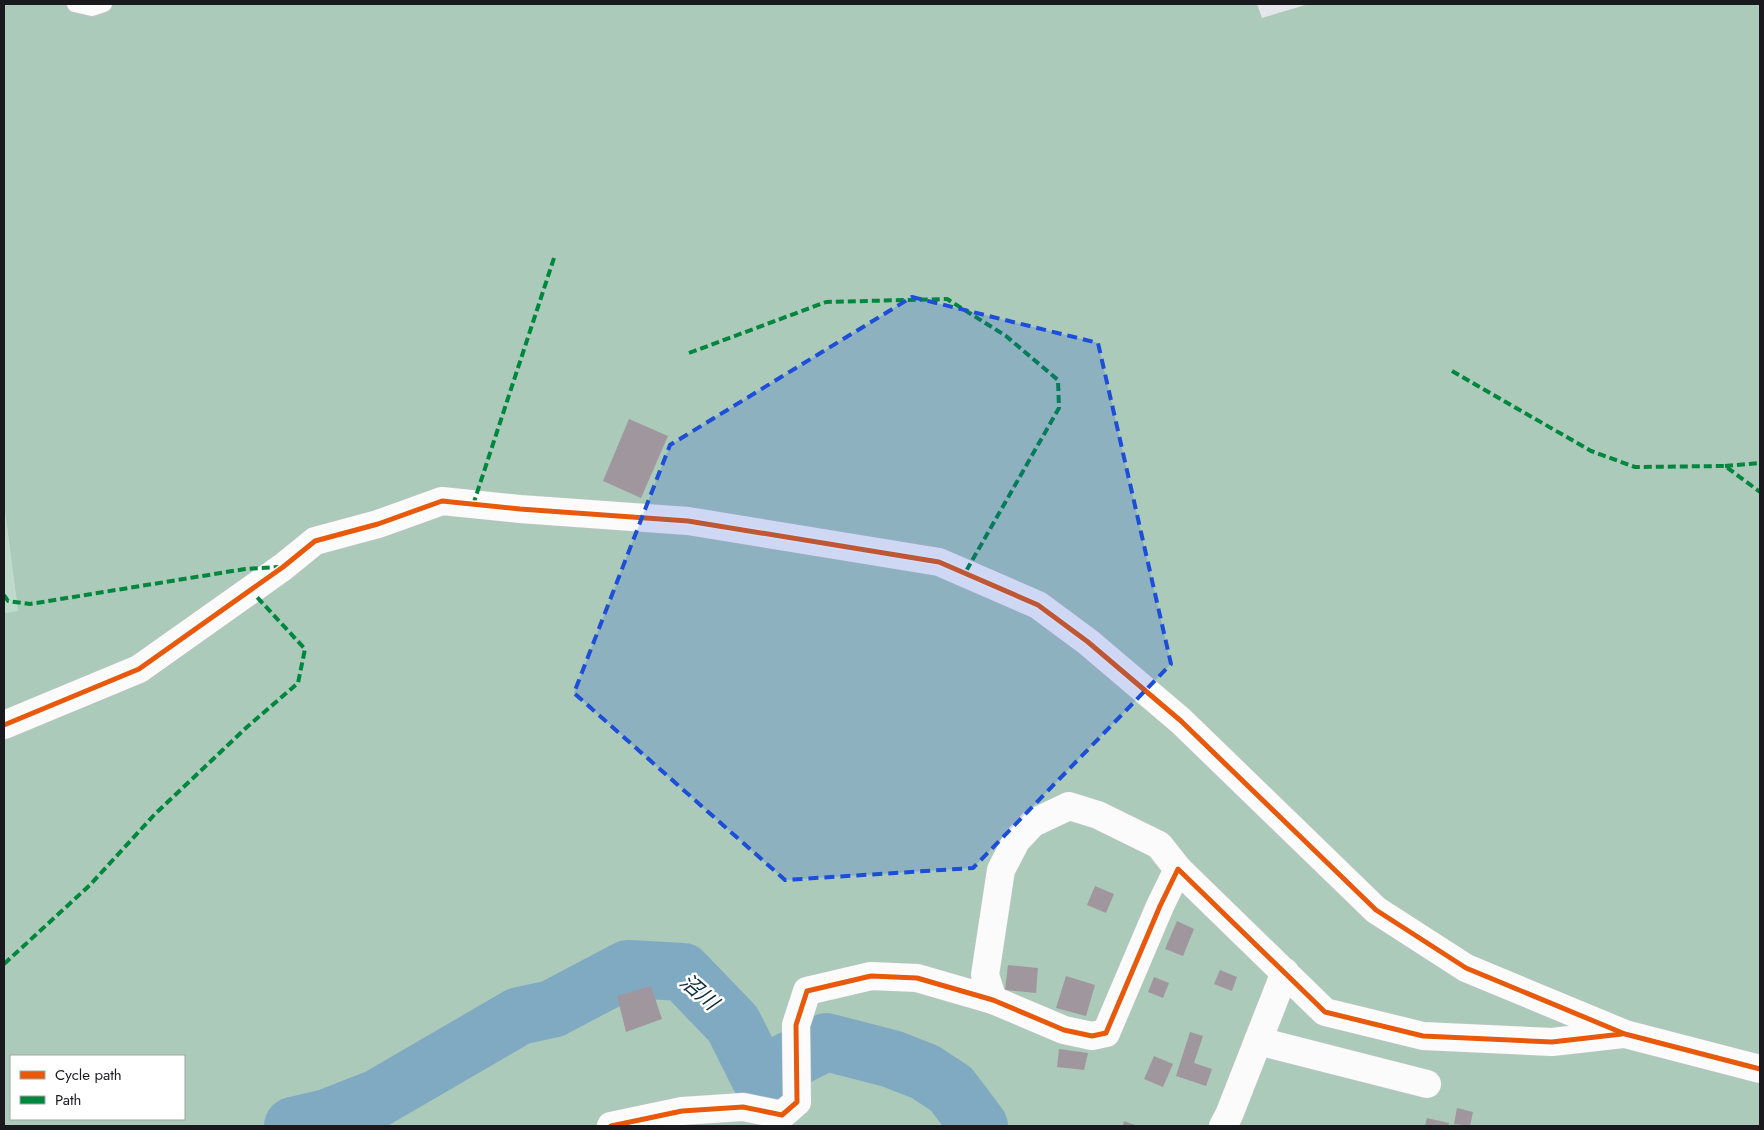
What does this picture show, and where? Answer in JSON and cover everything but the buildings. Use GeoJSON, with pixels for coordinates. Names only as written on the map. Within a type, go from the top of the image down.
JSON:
{"type":"FeatureCollection","features":[{"type":"Feature","properties":{"kind":"street"},"geometry":{"type":"LineString","coordinates":[[4,725],[140,669],[283,567],[315,540],[378,524],[442,501],[520,510],[688,521],[939,562],[1038,605],[1088,642],[1181,721],[1376,910],[1466,968],[1625,1034],[1760,1069]]}},
{"type":"Feature","properties":{"kind":"street"},"geometry":{"type":"LineString","coordinates":[[994,1000],[985,975],[1001,870],[1016,841],[1033,823],[1069,806],[1098,815],[1159,845],[1178,869],[1325,1012],[1422,1036],[1552,1042],[1625,1034]]}},
{"type":"Feature","properties":{"kind":"street"},"geometry":{"type":"LineString","coordinates":[[611,1126],[682,1111],[743,1107],[782,1115],[797,1102],[796,1026],[807,991],[871,976],[917,978],[994,1000],[1064,1030],[1092,1036],[1106,1033],[1160,906],[1178,869]]}},
{"type":"Feature","properties":{"kind":"street"},"geometry":{"type":"LineString","coordinates":[[1223,1126],[1285,972]]}},
{"type":"Feature","properties":{"kind":"street"},"geometry":{"type":"LineString","coordinates":[[1258,1041],[1427,1084]]}},
{"type":"Feature","properties":{"kind":"lane"},"geometry":{"type":"LineString","coordinates":[[75,4],[92,8],[104,4]]}},
{"type":"Feature","properties":{"kind":"highlighted area"},"geometry":{"type":"Polygon","coordinates":[[[912,297],[1098,343],[1171,664],[973,868],[785,880],[574,693],[670,445],[912,297]]]}},
{"type":"Feature","properties":{"kind":"green space"},"geometry":{"type":"Polygon","coordinates":[[[4,4],[1257,4],[1262,18],[1309,4],[1760,5],[1760,1126],[4,1126],[4,613],[18,611],[4,504],[4,4]]]}},
{"type":"Feature","properties":{"kind":"green space"},"geometry":{"type":"Polygon","coordinates":[[[4,504],[18,611],[4,613],[4,504]]]}},
{"type":"Feature","properties":{"kind":"waterway","name":"沼川"},"geometry":{"type":"LineString","coordinates":[[293,1126],[327,1118],[378,1098],[519,1016],[552,1009],[628,969],[683,972],[733,1024],[759,1076],[826,1042],[892,1059],[925,1072],[951,1089],[979,1126]]}},
{"type":"Feature","properties":{"kind":"marked path"},"geometry":{"type":"LineString","coordinates":[[473,505],[554,258]]}},
{"type":"Feature","properties":{"kind":"marked path"},"geometry":{"type":"LineString","coordinates":[[689,353],[826,302],[947,299],[1006,336],[1058,380],[1059,408],[965,573]]}},
{"type":"Feature","properties":{"kind":"marked path"},"geometry":{"type":"LineString","coordinates":[[1452,371],[1591,451],[1635,467],[1725,466],[1760,492]]}},
{"type":"Feature","properties":{"kind":"marked path"},"geometry":{"type":"LineString","coordinates":[[1725,466],[1760,463]]}},
{"type":"Feature","properties":{"kind":"marked path"},"geometry":{"type":"LineString","coordinates":[[4,595],[8,601],[30,604],[245,569],[280,567]]}},
{"type":"Feature","properties":{"kind":"marked path"},"geometry":{"type":"LineString","coordinates":[[4,964],[90,885],[155,814],[247,727],[298,683],[305,649],[256,596]]}},
{"type":"Feature","properties":{"kind":"cycle path"},"geometry":{"type":"LineString","coordinates":[[4,725],[139,669],[283,567],[315,541],[378,524],[442,501],[520,509],[688,521],[939,562],[1038,605],[1088,642],[1181,721],[1376,910],[1466,968],[1625,1034],[1760,1069]]}},
{"type":"Feature","properties":{"kind":"cycle path"},"geometry":{"type":"LineString","coordinates":[[611,1126],[682,1111],[743,1107],[782,1115],[797,1102],[796,1025],[807,991],[871,976],[917,978],[993,1000],[1064,1030],[1092,1036],[1106,1033],[1160,906],[1178,869],[1325,1012],[1423,1036],[1552,1042],[1622,1034]]}}]}
